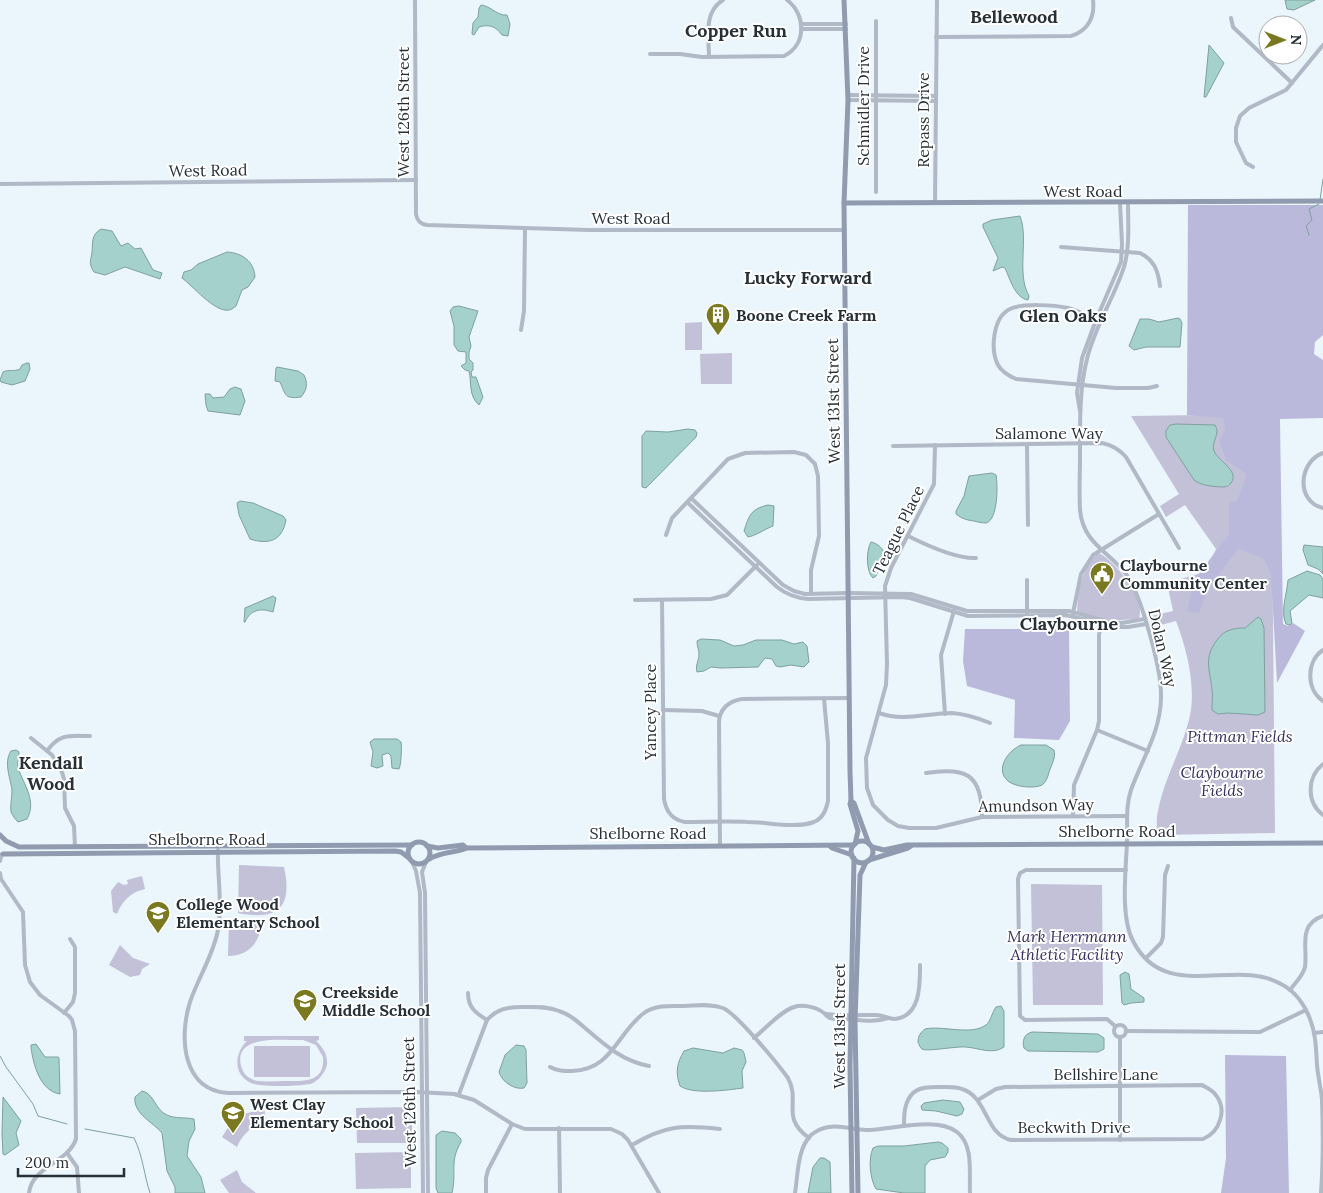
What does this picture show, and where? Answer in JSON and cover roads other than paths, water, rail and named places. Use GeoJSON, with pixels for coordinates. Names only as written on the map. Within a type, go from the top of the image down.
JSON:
{"type":"FeatureCollection","features":[{"type":"Feature","properties":{"kind":"street","name":"West 126th Street"},"geometry":{"type":"LineString","coordinates":[[415,0],[416,214],[419,222]]}},
{"type":"Feature","properties":{"kind":"street"},"geometry":{"type":"LineString","coordinates":[[709,57],[710,16],[715,6],[723,0]]}},
{"type":"Feature","properties":{"kind":"street"},"geometry":{"type":"LineString","coordinates":[[650,54],[680,54],[709,57],[784,56],[797,45],[801,27],[798,11],[787,0]]}},
{"type":"Feature","properties":{"kind":"street","name":"West 131st Street"},"geometry":{"type":"LineString","coordinates":[[844,0],[848,98],[844,230],[850,804],[858,834],[854,845]]}},
{"type":"Feature","properties":{"kind":"street","name":"Repass Drive"},"geometry":{"type":"LineString","coordinates":[[935,203],[936,0]]}},
{"type":"Feature","properties":{"kind":"street"},"geometry":{"type":"LineString","coordinates":[[936,38],[1071,36],[1078,34],[1086,28],[1092,17],[1093,0]]}},
{"type":"Feature","properties":{"kind":"street"},"geometry":{"type":"LineString","coordinates":[[1231,18],[1233,27],[1292,83]]}},
{"type":"Feature","properties":{"kind":"street","name":"Schmidler Drive"},"geometry":{"type":"LineString","coordinates":[[876,21],[876,192]]}},
{"type":"Feature","properties":{"kind":"street"},"geometry":{"type":"LineString","coordinates":[[801,27],[846,27]]}},
{"type":"Feature","properties":{"kind":"street"},"geometry":{"type":"LineString","coordinates":[[1253,167],[1246,163],[1238,148],[1235,137],[1237,122],[1245,111],[1282,92],[1292,83],[1323,45]]}},
{"type":"Feature","properties":{"kind":"street"},"geometry":{"type":"LineString","coordinates":[[848,98],[936,98]]}},
{"type":"Feature","properties":{"kind":"street","name":"West Road"},"geometry":{"type":"LineString","coordinates":[[0,184],[416,180]]}},
{"type":"Feature","properties":{"kind":"street","name":"West Road"},"geometry":{"type":"LineString","coordinates":[[844,204],[1323,200]]}},
{"type":"Feature","properties":{"kind":"street","name":"Dolan Way"},"geometry":{"type":"LineString","coordinates":[[1120,203],[1124,251]]}},
{"type":"Feature","properties":{"kind":"street","name":"Dolan Way"},"geometry":{"type":"LineString","coordinates":[[1128,203],[1124,251],[1098,321],[1080,385],[1081,515],[1089,536],[1126,574],[1132,583],[1137,594],[1159,672],[1161,697],[1156,729],[1130,794],[1127,816],[1126,919],[1132,940],[1146,958]]}},
{"type":"Feature","properties":{"kind":"street","name":"West Road"},"geometry":{"type":"LineString","coordinates":[[419,222],[426,225],[525,228],[844,230]]}},
{"type":"Feature","properties":{"kind":"street"},"geometry":{"type":"LineString","coordinates":[[521,330],[524,311],[525,228]]}},
{"type":"Feature","properties":{"kind":"street"},"geometry":{"type":"LineString","coordinates":[[1061,246],[1140,253],[1153,262],[1158,270],[1160,286]]}},
{"type":"Feature","properties":{"kind":"street"},"geometry":{"type":"LineString","coordinates":[[1098,321],[1068,308],[1020,306],[1012,308],[1002,314],[996,327],[996,357],[998,364],[1010,376],[1029,380],[1116,388],[1148,388],[1156,386]]}},
{"type":"Feature","properties":{"kind":"street","name":"Teague Place"},"geometry":{"type":"LineString","coordinates":[[888,820],[873,805],[866,782],[866,758],[887,676],[885,595],[889,572],[934,484],[935,445]]}},
{"type":"Feature","properties":{"kind":"street"},"geometry":{"type":"LineString","coordinates":[[1027,445],[1028,525]]}},
{"type":"Feature","properties":{"kind":"street","name":"Salamone Way"},"geometry":{"type":"LineString","coordinates":[[893,446],[1109,445],[1122,453],[1179,548]]}},
{"type":"Feature","properties":{"kind":"street"},"geometry":{"type":"LineString","coordinates":[[666,535],[672,518],[728,459],[739,454],[801,453],[815,464],[818,476],[819,536],[811,570],[811,596]]}},
{"type":"Feature","properties":{"kind":"street"},"geometry":{"type":"LineString","coordinates":[[1323,453],[1314,457],[1308,464],[1305,472],[1308,498],[1316,506],[1323,508]]}},
{"type":"Feature","properties":{"kind":"street"},"geometry":{"type":"LineString","coordinates":[[691,498],[788,589],[811,596]]}},
{"type":"Feature","properties":{"kind":"street"},"geometry":{"type":"LineString","coordinates":[[687,502],[784,592],[796,598],[911,594],[968,616],[1027,613],[1073,614],[1128,627],[1145,622]]}},
{"type":"Feature","properties":{"kind":"street"},"geometry":{"type":"LineString","coordinates":[[1073,614],[1081,574],[1089,559],[1100,549],[1159,514]]}},
{"type":"Feature","properties":{"kind":"street"},"geometry":{"type":"LineString","coordinates":[[908,536],[961,556],[976,558]]}},
{"type":"Feature","properties":{"kind":"street"},"geometry":{"type":"LineString","coordinates":[[635,600],[711,600],[722,598],[728,595],[760,563]]}},
{"type":"Feature","properties":{"kind":"street"},"geometry":{"type":"LineString","coordinates":[[1027,580],[1027,613]]}},
{"type":"Feature","properties":{"kind":"street","name":"Yancey Place"},"geometry":{"type":"LineString","coordinates":[[662,600],[664,799],[668,812],[677,820],[685,822],[720,821]]}},
{"type":"Feature","properties":{"kind":"street"},"geometry":{"type":"LineString","coordinates":[[944,714],[941,655],[954,610]]}},
{"type":"Feature","properties":{"kind":"street"},"geometry":{"type":"LineString","coordinates":[[1073,816],[1074,785],[1097,730],[1100,716],[1099,635],[1101,622]]}},
{"type":"Feature","properties":{"kind":"street"},"geometry":{"type":"LineString","coordinates":[[1323,650],[1312,663],[1311,684],[1314,692],[1323,701]]}},
{"type":"Feature","properties":{"kind":"street"},"geometry":{"type":"LineString","coordinates":[[720,845],[719,716],[730,703],[742,699],[849,698]]}},
{"type":"Feature","properties":{"kind":"street"},"geometry":{"type":"LineString","coordinates":[[720,821],[787,825],[808,824],[823,816],[828,801],[828,743],[824,699]]}},
{"type":"Feature","properties":{"kind":"street"},"geometry":{"type":"LineString","coordinates":[[663,710],[702,710],[719,716]]}},
{"type":"Feature","properties":{"kind":"street"},"geometry":{"type":"LineString","coordinates":[[879,713],[900,718],[944,714],[967,715],[990,723]]}},
{"type":"Feature","properties":{"kind":"street"},"geometry":{"type":"LineString","coordinates":[[1097,730],[1148,751]]}},
{"type":"Feature","properties":{"kind":"street"},"geometry":{"type":"LineString","coordinates":[[47,751],[61,738],[90,736]]}},
{"type":"Feature","properties":{"kind":"street"},"geometry":{"type":"LineString","coordinates":[[31,738],[57,761],[62,772],[64,806],[74,826],[75,847]]}},
{"type":"Feature","properties":{"kind":"street"},"geometry":{"type":"LineString","coordinates":[[1323,764],[1313,778],[1311,796],[1315,807],[1323,815]]}},
{"type":"Feature","properties":{"kind":"street"},"geometry":{"type":"LineString","coordinates":[[926,773],[951,770],[959,771],[970,777],[980,791],[982,816]]}},
{"type":"Feature","properties":{"kind":"street","name":"West 131st Street"},"geometry":{"type":"LineString","coordinates":[[851,801],[854,803],[870,845]]}},
{"type":"Feature","properties":{"kind":"street","name":"Amundson Way"},"geometry":{"type":"LineString","coordinates":[[888,820],[903,827],[930,829],[982,816],[1127,816]]}},
{"type":"Feature","properties":{"kind":"street"},"geometry":{"type":"LineString","coordinates":[[0,835],[6,841],[7,847],[0,861]]}},
{"type":"Feature","properties":{"kind":"street","name":"Shelborne Road"},"geometry":{"type":"LineString","coordinates":[[6,841],[19,848],[395,851],[404,853],[411,860]]}},
{"type":"Feature","properties":{"kind":"street"},"geometry":{"type":"LineString","coordinates":[[863,841],[870,845],[872,856],[867,861],[859,862],[853,857],[854,845],[863,841]]}},
{"type":"Feature","properties":{"kind":"street"},"geometry":{"type":"LineString","coordinates":[[422,842],[427,846],[430,853],[427,861],[419,864],[411,860],[408,852],[412,845],[422,842]]}},
{"type":"Feature","properties":{"kind":"street","name":"Shelborne Road"},"geometry":{"type":"LineString","coordinates":[[870,845],[884,850],[901,845],[1323,843]]}},
{"type":"Feature","properties":{"kind":"street","name":"Shelborne Road"},"geometry":{"type":"LineString","coordinates":[[2,854],[412,845]]}},
{"type":"Feature","properties":{"kind":"street","name":"Shelborne Road"},"geometry":{"type":"LineString","coordinates":[[427,846],[438,848],[463,845],[466,848]]}},
{"type":"Feature","properties":{"kind":"street","name":"Shelborne Road"},"geometry":{"type":"LineString","coordinates":[[427,861],[440,854],[466,848],[854,845]]}},
{"type":"Feature","properties":{"kind":"street","name":"Shelborne Road"},"geometry":{"type":"LineString","coordinates":[[830,846],[853,857]]}},
{"type":"Feature","properties":{"kind":"street","name":"Shelborne Road"},"geometry":{"type":"LineString","coordinates":[[867,861],[911,846]]}},
{"type":"Feature","properties":{"kind":"street"},"geometry":{"type":"LineString","coordinates":[[218,849],[218,930],[213,948],[191,999],[186,1021],[186,1057],[195,1077],[208,1088],[228,1094],[459,1094],[479,1102],[512,1124],[525,1129],[611,1129],[622,1134],[632,1145],[659,1193]]}},
{"type":"Feature","properties":{"kind":"street","name":"West 131st Street"},"geometry":{"type":"LineString","coordinates":[[852,1193],[854,1129],[853,857]]}},
{"type":"Feature","properties":{"kind":"street","name":"West 126th Street"},"geometry":{"type":"LineString","coordinates":[[411,860],[416,871],[420,890],[428,1193]]}},
{"type":"Feature","properties":{"kind":"street","name":"West 126th Street"},"geometry":{"type":"LineString","coordinates":[[423,1193],[425,893],[422,872],[427,861]]}},
{"type":"Feature","properties":{"kind":"street","name":"West 131st Street"},"geometry":{"type":"LineString","coordinates":[[853,1017],[860,875],[867,861]]}},
{"type":"Feature","properties":{"kind":"street"},"geometry":{"type":"LineString","coordinates":[[1168,866],[1165,875],[1163,937],[1146,958],[1162,969],[1181,975],[1262,977],[1282,984],[1302,1002],[1306,1010],[1314,1034],[1322,1101],[1323,1176],[1321,1193]]}},
{"type":"Feature","properties":{"kind":"street"},"geometry":{"type":"LineString","coordinates":[[1115,1026],[1107,1019],[1025,1020],[1019,1012],[1018,879],[1020,873],[1026,870],[1126,870]]}},
{"type":"Feature","properties":{"kind":"street"},"geometry":{"type":"LineString","coordinates":[[0,873],[1,879],[24,912],[25,965],[28,979],[40,995],[72,1020],[74,1026],[77,1133],[75,1143],[67,1153],[33,1179],[28,1193]]}},
{"type":"Feature","properties":{"kind":"street"},"geometry":{"type":"LineString","coordinates":[[1290,990],[1303,973],[1305,967],[1304,939],[1308,928],[1323,916]]}},
{"type":"Feature","properties":{"kind":"street"},"geometry":{"type":"LineString","coordinates":[[64,1012],[73,1002],[75,993],[74,946],[70,939]]}},
{"type":"Feature","properties":{"kind":"street"},"geometry":{"type":"LineString","coordinates":[[754,1038],[786,1011],[802,1005],[825,1014],[879,1021],[888,1018],[896,1019],[914,1006],[919,994],[920,965]]}},
{"type":"Feature","properties":{"kind":"street"},"geometry":{"type":"LineString","coordinates":[[468,993],[471,1008],[487,1020]]}},
{"type":"Feature","properties":{"kind":"street"},"geometry":{"type":"LineString","coordinates":[[550,1067],[561,1071],[588,1069],[602,1061],[644,1014],[653,1008],[664,1006],[710,1006],[723,1008],[735,1016],[790,1081],[794,1122],[799,1130],[809,1138]]}},
{"type":"Feature","properties":{"kind":"street"},"geometry":{"type":"LineString","coordinates":[[459,1094],[487,1020],[496,1012],[507,1008],[549,1008],[571,1016],[612,1050],[629,1060],[649,1066]]}},
{"type":"Feature","properties":{"kind":"street"},"geometry":{"type":"LineString","coordinates":[[1126,1031],[1260,1032],[1306,1010]]}},
{"type":"Feature","properties":{"kind":"street"},"geometry":{"type":"LineString","coordinates":[[1115,1026],[1122,1024],[1126,1031]]}},
{"type":"Feature","properties":{"kind":"street"},"geometry":{"type":"LineString","coordinates":[[1115,1026],[1114,1032],[1116,1036],[1120,1037]]}},
{"type":"Feature","properties":{"kind":"street"},"geometry":{"type":"LineString","coordinates":[[1120,1037],[1124,1036],[1126,1031]]}},
{"type":"Feature","properties":{"kind":"street"},"geometry":{"type":"LineString","coordinates":[[1314,1034],[1323,1032]]}},
{"type":"Feature","properties":{"kind":"street"},"geometry":{"type":"LineString","coordinates":[[1120,1037],[1120,1140]]}},
{"type":"Feature","properties":{"kind":"street","name":"Bellshire Lane"},"geometry":{"type":"LineString","coordinates":[[978,1100],[996,1089],[1005,1087],[1202,1085],[1215,1094],[1221,1113]]}},
{"type":"Feature","properties":{"kind":"street","name":"Beckwith Drive"},"geometry":{"type":"LineString","coordinates":[[904,1126],[905,1108],[908,1098],[921,1088],[955,1087],[967,1091],[978,1100],[997,1133],[1004,1139],[1032,1141],[1204,1139],[1211,1136],[1218,1127],[1221,1113]]}},
{"type":"Feature","properties":{"kind":"street"},"geometry":{"type":"LineString","coordinates":[[486,1193],[488,1170],[512,1124]]}},
{"type":"Feature","properties":{"kind":"street"},"geometry":{"type":"LineString","coordinates":[[632,1145],[656,1132],[675,1127],[689,1126],[720,1129]]}},
{"type":"Feature","properties":{"kind":"street"},"geometry":{"type":"LineString","coordinates":[[795,1193],[801,1155],[809,1138],[817,1131],[825,1128],[874,1130],[904,1126],[944,1126],[956,1131],[964,1139],[969,1153],[970,1193]]}},
{"type":"Feature","properties":{"kind":"street"},"geometry":{"type":"LineString","coordinates":[[559,1128],[560,1193]]}},
{"type":"Feature","properties":{"kind":"street","name":"West 131st Street"},"geometry":{"type":"LineString","coordinates":[[854,1129],[858,1193]]}},
{"type":"Feature","properties":{"kind":"street"},"geometry":{"type":"LineString","coordinates":[[67,1153],[77,1167],[79,1193]]}},
{"type":"Feature","properties":{"kind":"waterway"},"geometry":{"type":"LineString","coordinates":[[1320,200],[1323,179]]}},
{"type":"Feature","properties":{"kind":"waterway"},"geometry":{"type":"LineString","coordinates":[[1309,235],[1306,226],[1312,220],[1309,209],[1319,204]]}},
{"type":"Feature","properties":{"kind":"waterway"},"geometry":{"type":"LineString","coordinates":[[0,1056],[33,1104],[38,1116],[67,1124]]}},
{"type":"Feature","properties":{"kind":"waterway"},"geometry":{"type":"LineString","coordinates":[[85,1129],[134,1138],[150,1193]]}},
{"type":"Feature","properties":{"kind":"place","name":"Boone Creek Farm"},"geometry":{"type":"Point","coordinates":[718,336]}},
{"type":"Feature","properties":{"kind":"place","name":"Claybourne Community Center"},"geometry":{"type":"Point","coordinates":[1102,595]}},
{"type":"Feature","properties":{"kind":"place","name":"College Wood Elementary School"},"geometry":{"type":"Point","coordinates":[158,934]}},
{"type":"Feature","properties":{"kind":"place","name":"Creekside Middle School"},"geometry":{"type":"Point","coordinates":[305,1022]}},
{"type":"Feature","properties":{"kind":"place","name":"West Clay Elementary School"},"geometry":{"type":"Point","coordinates":[233,1134]}},
{"type":"Feature","properties":{"kind":"district","name":"Bellewood"},"geometry":{"type":"Point","coordinates":[1014,16]}},
{"type":"Feature","properties":{"kind":"district","name":"Copper Run"},"geometry":{"type":"Point","coordinates":[736,30]}},
{"type":"Feature","properties":{"kind":"district","name":"Lucky Forward"},"geometry":{"type":"Point","coordinates":[808,277]}},
{"type":"Feature","properties":{"kind":"district","name":"Glen Oaks"},"geometry":{"type":"Point","coordinates":[1063,315]}},
{"type":"Feature","properties":{"kind":"district","name":"Claybourne"},"geometry":{"type":"Point","coordinates":[1069,623]}},
{"type":"Feature","properties":{"kind":"district","name":"Kendall Wood"},"geometry":{"type":"Point","coordinates":[51,772]}},
{"type":"Feature","properties":{"kind":"park label","name":"Pittman Fields"},"geometry":{"type":"Point","coordinates":[1240,736]}},
{"type":"Feature","properties":{"kind":"park label","name":"Claybourne Fields"},"geometry":{"type":"Point","coordinates":[1222,781]}},
{"type":"Feature","properties":{"kind":"park label","name":"Mark Herrmann Athletic Facility"},"geometry":{"type":"Point","coordinates":[1067,945]}}]}
